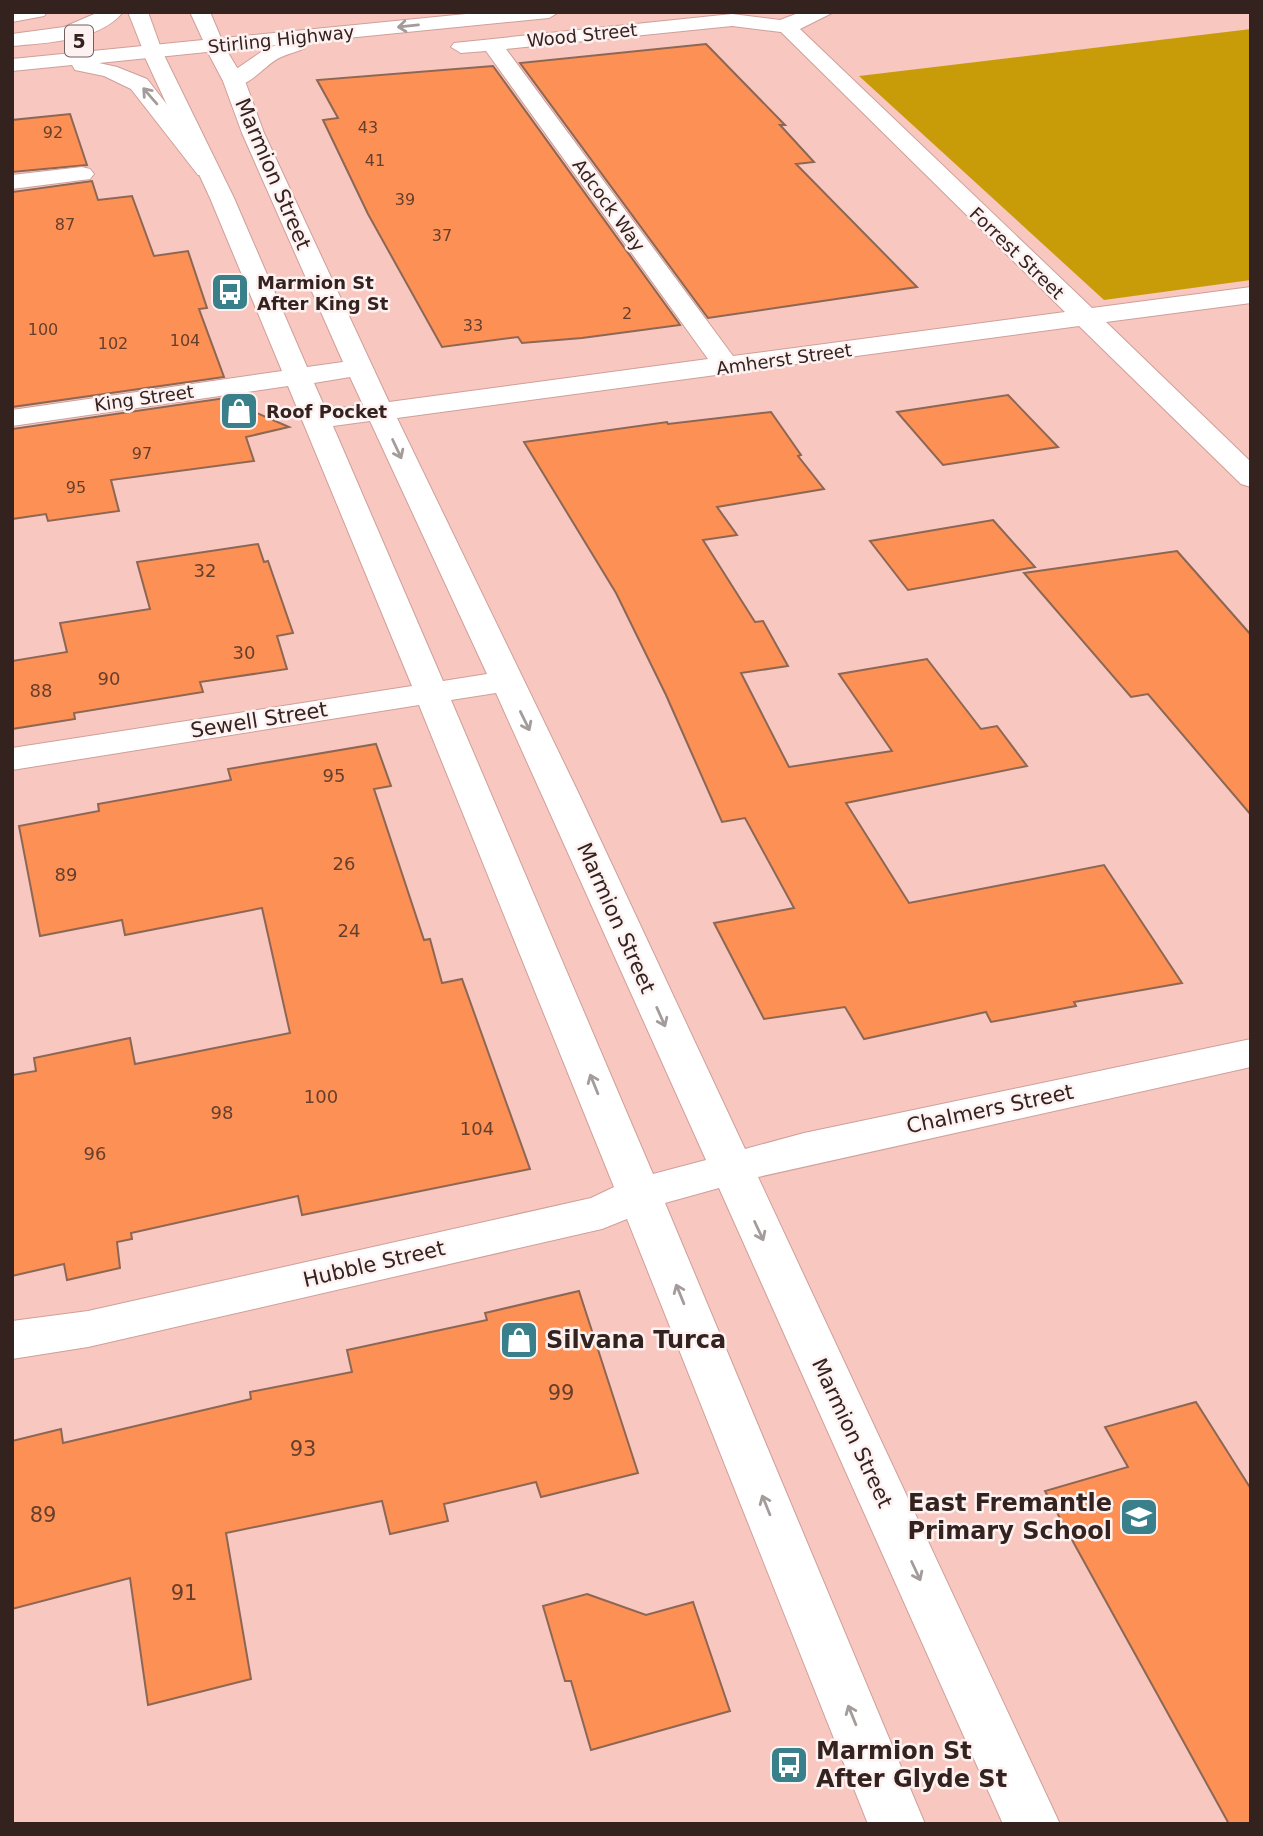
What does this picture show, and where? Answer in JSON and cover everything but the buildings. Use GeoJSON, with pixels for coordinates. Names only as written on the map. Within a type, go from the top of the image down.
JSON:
{"type":"FeatureCollection","features":[{"type":"Feature","properties":{"kind":"main road"},"geometry":{"type":"LineString","coordinates":[[12,16],[37,12]]}},
{"type":"Feature","properties":{"kind":"main road"},"geometry":{"type":"LineString","coordinates":[[12,40],[61,34],[94,24],[113,12]]}},
{"type":"Feature","properties":{"kind":"main road"},"geometry":{"type":"LineString","coordinates":[[138,12],[149,43],[316,420],[522,906],[897,1824]]}},
{"type":"Feature","properties":{"kind":"main road","name":"Stirling Highway"},"geometry":{"type":"LineString","coordinates":[[207,29],[549,12]]}},
{"type":"Feature","properties":{"kind":"main road","name":"Wood Street"},"geometry":{"type":"LineString","coordinates":[[461,47],[732,20],[785,26],[805,20],[811,14],[824,12]]}},
{"type":"Feature","properties":{"kind":"main road"},"geometry":{"type":"LineString","coordinates":[[292,17],[315,18]]}},
{"type":"Feature","properties":{"kind":"main road","name":"Stirling Highway"},"geometry":{"type":"LineString","coordinates":[[12,65],[149,43],[207,29],[315,18],[374,21]]}},
{"type":"Feature","properties":{"kind":"main road"},"geometry":{"type":"LineString","coordinates":[[234,81],[267,57],[285,48],[374,21]]}},
{"type":"Feature","properties":{"kind":"main road","name":"Forrest Street"},"geometry":{"type":"LineString","coordinates":[[785,26],[1084,319],[1251,478]]}},
{"type":"Feature","properties":{"kind":"main road","name":"Marmion Street"},"geometry":{"type":"LineString","coordinates":[[207,29],[234,81],[253,133],[359,368],[506,681],[1032,1824]]}},
{"type":"Feature","properties":{"kind":"main road","name":"Stirling Highway"},"geometry":{"type":"LineString","coordinates":[[12,47],[149,43]]}},
{"type":"Feature","properties":{"kind":"main road","name":"Adcock Way"},"geometry":{"type":"LineString","coordinates":[[492,44],[726,366]]}},
{"type":"Feature","properties":{"kind":"main road"},"geometry":{"type":"LineString","coordinates":[[36,63],[110,71],[139,84],[206,170]]}},
{"type":"Feature","properties":{"kind":"main road"},"geometry":{"type":"LineString","coordinates":[[12,182],[82,174]]}},
{"type":"Feature","properties":{"kind":"main road","name":"Amherst Street"},"geometry":{"type":"LineString","coordinates":[[316,420],[1251,295]]}},
{"type":"Feature","properties":{"kind":"main road","name":"King Street"},"geometry":{"type":"LineString","coordinates":[[12,418],[359,368]]}},
{"type":"Feature","properties":{"kind":"main road","name":"Sewell Street"},"geometry":{"type":"LineString","coordinates":[[12,759],[506,681]]}},
{"type":"Feature","properties":{"kind":"main road","name":"Chalmers Street"},"geometry":{"type":"LineString","coordinates":[[730,1169],[804,1149],[1251,1053]]}},
{"type":"Feature","properties":{"kind":"main road","name":"Hubble Street"},"geometry":{"type":"LineString","coordinates":[[12,1340],[88,1329],[580,1218],[602,1212],[639,1194],[730,1169]]}},
{"type":"Feature","properties":{"kind":"shaded area"},"geometry":{"type":"Polygon","coordinates":[[[1251,29],[1251,280],[1104,300],[859,76],[1251,29]]]}},
{"type":"Feature","properties":{"kind":"place","name":"Marmion St After King St"},"geometry":{"type":"Point","coordinates":[230,292]}},
{"type":"Feature","properties":{"kind":"place","name":"Roof Pocket"},"geometry":{"type":"Point","coordinates":[239,411]}},
{"type":"Feature","properties":{"kind":"place","name":"Silvana Turca"},"geometry":{"type":"Point","coordinates":[519,1340]}},
{"type":"Feature","properties":{"kind":"place","name":"East Fremantle Primary School"},"geometry":{"type":"Point","coordinates":[1139,1517]}},
{"type":"Feature","properties":{"kind":"place","name":"Marmion St After Glyde St"},"geometry":{"type":"Point","coordinates":[789,1765]}}]}
